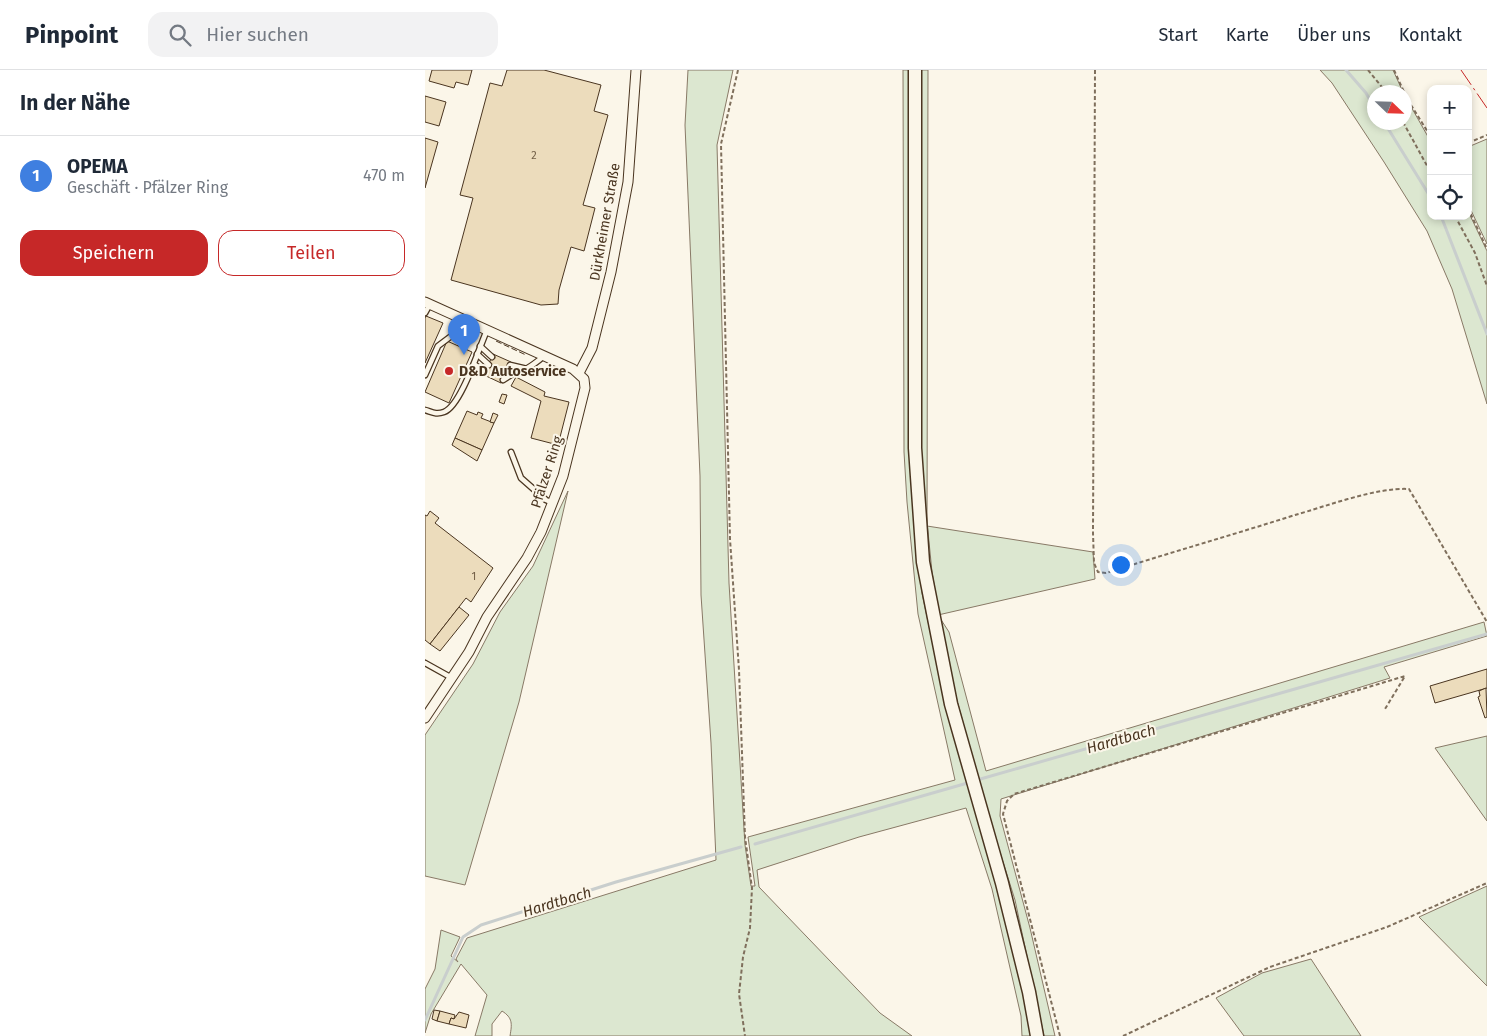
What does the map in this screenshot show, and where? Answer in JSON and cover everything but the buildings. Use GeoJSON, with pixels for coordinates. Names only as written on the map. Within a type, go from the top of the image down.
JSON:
{"type":"FeatureCollection","features":[{"type":"Feature","properties":{"kind":"main road"},"geometry":{"type":"LineString","coordinates":[[915,70],[914,387],[919,521],[923,562],[939,647],[971,776],[1020,952],[1037,1036]]}},
{"type":"Feature","properties":{"kind":"street","name":"Dürkheimer Straße"},"geometry":{"type":"LineString","coordinates":[[579,373],[592,348],[611,272],[625,200],[636,70]]}},
{"type":"Feature","properties":{"kind":"street"},"geometry":{"type":"LineString","coordinates":[[427,303],[579,373]]}},
{"type":"Feature","properties":{"kind":"street","name":"Pfälzer Ring"},"geometry":{"type":"LineString","coordinates":[[425,718],[452,678],[487,617],[527,558],[553,503],[563,476],[585,396],[584,379],[579,373]]}},
{"type":"Feature","properties":{"kind":"lane"},"geometry":{"type":"LineString","coordinates":[[425,313],[427,303]]}},
{"type":"Feature","properties":{"kind":"lane"},"geometry":{"type":"LineString","coordinates":[[425,375],[438,346],[445,338],[461,328],[465,321]]}},
{"type":"Feature","properties":{"kind":"lane"},"geometry":{"type":"LineString","coordinates":[[425,410],[436,414],[445,412],[453,405],[474,364],[487,330]]}},
{"type":"Feature","properties":{"kind":"lane"},"geometry":{"type":"LineString","coordinates":[[480,346],[492,357]]}},
{"type":"Feature","properties":{"kind":"lane"},"geometry":{"type":"LineString","coordinates":[[477,354],[489,365]]}},
{"type":"Feature","properties":{"kind":"lane"},"geometry":{"type":"LineString","coordinates":[[503,380],[514,373],[528,369],[544,356]]}},
{"type":"Feature","properties":{"kind":"lane"},"geometry":{"type":"LineString","coordinates":[[474,364],[485,372]]}},
{"type":"Feature","properties":{"kind":"lane"},"geometry":{"type":"LineString","coordinates":[[510,365],[528,369]]}},
{"type":"Feature","properties":{"kind":"lane"},"geometry":{"type":"LineString","coordinates":[[506,372],[514,373]]}},
{"type":"Feature","properties":{"kind":"lane"},"geometry":{"type":"LineString","coordinates":[[511,452],[521,478],[546,500],[553,503]]}},
{"type":"Feature","properties":{"kind":"lane"},"geometry":{"type":"LineString","coordinates":[[425,663],[452,678]]}},
{"type":"Feature","properties":{"kind":"path"},"geometry":{"type":"LineString","coordinates":[[739,70],[721,144],[730,539],[739,670],[745,837],[752,888],[750,928],[743,957],[739,994],[745,1036]]}},
{"type":"Feature","properties":{"kind":"path"},"geometry":{"type":"LineString","coordinates":[[1095,70],[1093,533],[1094,563],[1098,572],[1107,573],[1205,541],[1343,501],[1398,488],[1409,489],[1487,622]]}},
{"type":"Feature","properties":{"kind":"path"},"geometry":{"type":"LineString","coordinates":[[1368,70],[1380,85]]}},
{"type":"Feature","properties":{"kind":"path"},"geometry":{"type":"LineString","coordinates":[[1394,70],[1401,85]]}},
{"type":"Feature","properties":{"kind":"path"},"geometry":{"type":"LineString","coordinates":[[1412,106],[1427,130]]}},
{"type":"Feature","properties":{"kind":"path"},"geometry":{"type":"LineString","coordinates":[[1407,130],[1427,166]]}},
{"type":"Feature","properties":{"kind":"path"},"geometry":{"type":"LineString","coordinates":[[1472,141],[1487,135]]}},
{"type":"Feature","properties":{"kind":"path"},"geometry":{"type":"LineString","coordinates":[[1472,216],[1487,248]]}},
{"type":"Feature","properties":{"kind":"path"},"geometry":{"type":"LineString","coordinates":[[1457,220],[1475,253],[1487,286]]}},
{"type":"Feature","properties":{"kind":"path"},"geometry":{"type":"LineString","coordinates":[[1060,1036],[1003,814],[1007,801],[1014,794],[1405,676],[1385,709]]}},
{"type":"Feature","properties":{"kind":"path"},"geometry":{"type":"LineString","coordinates":[[1123,1036],[1270,967],[1387,927],[1487,883]]}},
{"type":"Feature","properties":{"kind":"green space"},"geometry":{"type":"Polygon","coordinates":[[[688,70],[733,70],[717,145],[729,583],[745,845],[751,886],[755,886],[748,837],[955,780],[918,614],[907,502],[904,452],[903,70],[910,70],[910,427],[912,494],[922,593],[944,697],[994,870],[1021,975],[1031,1036],[1022,1036],[1021,1016],[992,889],[966,808],[859,837],[757,870],[759,887],[880,1013],[912,1036],[510,1036],[511,1022],[502,1011],[492,1024],[492,1036],[475,1036],[487,995],[461,964],[431,1014],[425,1033],[425,989],[435,969],[441,930],[460,937],[451,956],[458,962],[456,959],[467,938],[716,860],[711,743],[701,595],[700,476],[685,125],[688,70]]]}},
{"type":"Feature","properties":{"kind":"green space"},"geometry":{"type":"Polygon","coordinates":[[[920,70],[928,70],[927,522],[920,451],[920,70]]]}},
{"type":"Feature","properties":{"kind":"green space"},"geometry":{"type":"Polygon","coordinates":[[[1320,70],[1393,70],[1400,85],[1367,85],[1367,130],[1412,130],[1412,108],[1427,135],[1427,220],[1472,219],[1487,251],[1487,404],[1452,289],[1427,231],[1332,83],[1320,70]]]}},
{"type":"Feature","properties":{"kind":"green space"},"geometry":{"type":"Polygon","coordinates":[[[1487,139],[1487,244],[1472,212],[1472,145],[1487,139]]]}},
{"type":"Feature","properties":{"kind":"green space"},"geometry":{"type":"Polygon","coordinates":[[[568,491],[519,702],[465,885],[425,876],[425,735],[473,664],[500,612],[533,566],[568,491]]]}},
{"type":"Feature","properties":{"kind":"green space"},"geometry":{"type":"Polygon","coordinates":[[[927,526],[1093,552],[1095,579],[939,615],[927,526]]]}},
{"type":"Feature","properties":{"kind":"green space"},"geometry":{"type":"Polygon","coordinates":[[[939,617],[949,632],[986,771],[1484,622],[1487,636],[1384,667],[1390,678],[1001,799],[1000,816],[1030,928],[1055,1036],[1044,1036],[1015,900],[985,805],[946,659],[939,617]]]}},
{"type":"Feature","properties":{"kind":"green space"},"geometry":{"type":"Polygon","coordinates":[[[1487,736],[1487,821],[1435,748],[1487,736]]]}},
{"type":"Feature","properties":{"kind":"green space"},"geometry":{"type":"Polygon","coordinates":[[[1487,886],[1487,986],[1419,917],[1487,886]]]}},
{"type":"Feature","properties":{"kind":"green space"},"geometry":{"type":"Polygon","coordinates":[[[1311,959],[1361,1036],[1244,1036],[1216,998],[1262,973],[1311,959]]]}},
{"type":"Feature","properties":{"kind":"waterway"},"geometry":{"type":"LineString","coordinates":[[1346,70],[1367,95]]}},
{"type":"Feature","properties":{"kind":"waterway"},"geometry":{"type":"LineString","coordinates":[[1389,130],[1427,192]]}},
{"type":"Feature","properties":{"kind":"waterway"},"geometry":{"type":"LineString","coordinates":[[1443,220],[1487,334]]}},
{"type":"Feature","properties":{"kind":"waterway","name":"Hardtbach"},"geometry":{"type":"LineString","coordinates":[[977,780],[1487,634]]}},
{"type":"Feature","properties":{"kind":"waterway","name":"Hardtbach"},"geometry":{"type":"LineString","coordinates":[[755,844],[971,782]]}},
{"type":"Feature","properties":{"kind":"waterway","name":"Hardtbach"},"geometry":{"type":"LineString","coordinates":[[425,1020],[463,937],[481,925],[616,882],[741,847]]}},
{"type":"Feature","properties":{"kind":"fence"},"geometry":{"type":"LineString","coordinates":[[496,341],[526,355]]}},
{"type":"Feature","properties":{"kind":"power"},"geometry":{"type":"LineString","coordinates":[[1461,70],[1487,108]]}},
{"type":"Feature","properties":{"kind":"place","name":"OPEMA"},"geometry":{"type":"Point","coordinates":[464,355]}},
{"type":"Feature","properties":{"kind":"place","name":"D&D Autoservice"},"geometry":{"type":"Point","coordinates":[449,371]}}]}
